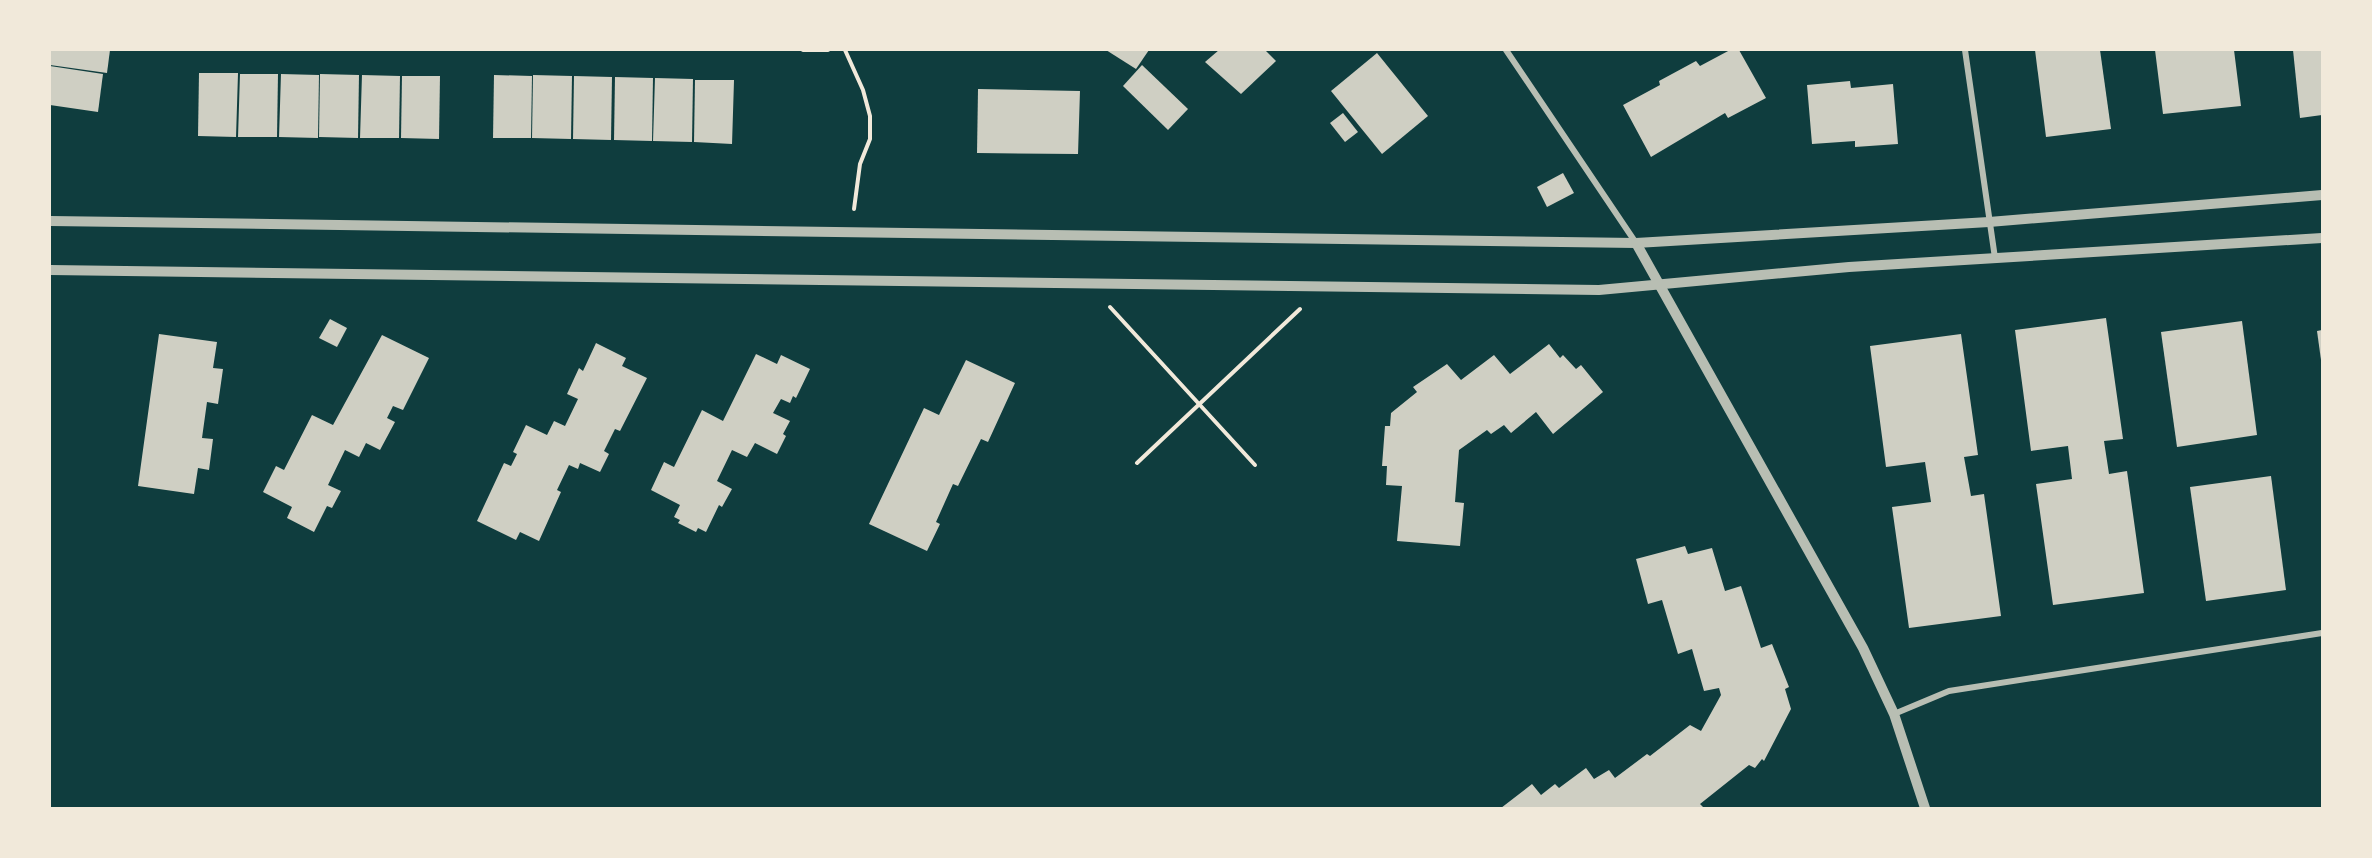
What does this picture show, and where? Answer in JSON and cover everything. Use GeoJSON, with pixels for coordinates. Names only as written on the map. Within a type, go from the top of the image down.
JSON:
{"type":"FeatureCollection","features":[{"type":"Feature","properties":{"kind":"street"},"geometry":{"type":"LineString","coordinates":[[1506,50],[1636,243],[1660,283],[1863,648],[1894,714],[1925,808]]}},
{"type":"Feature","properties":{"kind":"street"},"geometry":{"type":"LineString","coordinates":[[1965,50],[1995,258]]}},
{"type":"Feature","properties":{"kind":"street"},"geometry":{"type":"LineString","coordinates":[[50,221],[1636,243],[1989,222],[2322,195]]}},
{"type":"Feature","properties":{"kind":"street"},"geometry":{"type":"LineString","coordinates":[[50,270],[1599,290],[1660,283],[1995,258],[2322,238]]}},
{"type":"Feature","properties":{"kind":"street"},"geometry":{"type":"LineString","coordinates":[[1894,714],[1949,691],[2322,633]]}},
{"type":"Feature","properties":{"kind":"path"},"geometry":{"type":"LineString","coordinates":[[803,50],[828,50]]}},
{"type":"Feature","properties":{"kind":"path"},"geometry":{"type":"LineString","coordinates":[[845,50],[863,90],[870,116],[870,139],[860,164],[855,193]]}},
{"type":"Feature","properties":{"kind":"path"},"geometry":{"type":"LineString","coordinates":[[1089,283],[1255,465]]}},
{"type":"Feature","properties":{"kind":"path"},"geometry":{"type":"LineString","coordinates":[[1137,463],[1324,286]]}},
{"type":"Feature","properties":{"kind":"building"},"geometry":{"type":"Polygon","coordinates":[[[50,50],[110,50],[107,73],[50,65],[50,50]]]}},
{"type":"Feature","properties":{"kind":"building"},"geometry":{"type":"Polygon","coordinates":[[[1106,50],[1149,50],[1136,69],[1106,50]]]}},
{"type":"Feature","properties":{"kind":"building"},"geometry":{"type":"Polygon","coordinates":[[[1219,50],[1265,50],[1276,61],[1241,94],[1205,62],[1219,50]]]}},
{"type":"Feature","properties":{"kind":"building"},"geometry":{"type":"Polygon","coordinates":[[[1730,50],[1739,50],[1766,98],[1728,118],[1725,113],[1651,157],[1623,105],[1660,85],[1659,81],[1696,61],[1700,66],[1730,50]]]}},
{"type":"Feature","properties":{"kind":"building"},"geometry":{"type":"Polygon","coordinates":[[[2035,50],[2100,50],[2111,129],[2046,137],[2035,50]]]}},
{"type":"Feature","properties":{"kind":"building"},"geometry":{"type":"Polygon","coordinates":[[[2155,50],[2234,50],[2241,106],[2163,114],[2155,50]]]}},
{"type":"Feature","properties":{"kind":"building"},"geometry":{"type":"Polygon","coordinates":[[[2293,50],[2322,50],[2322,115],[2300,118],[2293,50]]]}},
{"type":"Feature","properties":{"kind":"building"},"geometry":{"type":"Polygon","coordinates":[[[1377,53],[1428,116],[1382,154],[1331,91],[1377,53]]]}},
{"type":"Feature","properties":{"kind":"building"},"geometry":{"type":"Polygon","coordinates":[[[1142,65],[1188,109],[1168,130],[1123,86],[1142,65]]]}},
{"type":"Feature","properties":{"kind":"building"},"geometry":{"type":"Polygon","coordinates":[[[50,66],[103,74],[98,112],[50,105],[50,66]]]}},
{"type":"Feature","properties":{"kind":"building"},"geometry":{"type":"Polygon","coordinates":[[[199,73],[238,73],[236,137],[198,136],[199,73]]]}},
{"type":"Feature","properties":{"kind":"building"},"geometry":{"type":"Polygon","coordinates":[[[240,74],[278,74],[277,137],[238,137],[240,74]]]}},
{"type":"Feature","properties":{"kind":"building"},"geometry":{"type":"Polygon","coordinates":[[[281,74],[319,75],[318,138],[279,137],[281,74]]]}},
{"type":"Feature","properties":{"kind":"building"},"geometry":{"type":"Polygon","coordinates":[[[320,74],[359,75],[358,138],[319,137],[320,74]]]}},
{"type":"Feature","properties":{"kind":"building"},"geometry":{"type":"Polygon","coordinates":[[[362,75],[400,76],[399,138],[360,138],[362,75]]]}},
{"type":"Feature","properties":{"kind":"building"},"geometry":{"type":"Polygon","coordinates":[[[494,75],[532,76],[531,138],[493,138],[494,75]]]}},
{"type":"Feature","properties":{"kind":"building"},"geometry":{"type":"Polygon","coordinates":[[[533,75],[572,76],[571,139],[532,138],[533,75]]]}},
{"type":"Feature","properties":{"kind":"building"},"geometry":{"type":"Polygon","coordinates":[[[402,76],[440,76],[439,139],[401,138],[402,76]]]}},
{"type":"Feature","properties":{"kind":"building"},"geometry":{"type":"Polygon","coordinates":[[[574,76],[612,77],[611,140],[573,139],[574,76]]]}},
{"type":"Feature","properties":{"kind":"building"},"geometry":{"type":"Polygon","coordinates":[[[615,77],[653,78],[652,141],[614,140],[615,77]]]}},
{"type":"Feature","properties":{"kind":"building"},"geometry":{"type":"Polygon","coordinates":[[[655,78],[693,79],[692,142],[653,141],[655,78]]]}},
{"type":"Feature","properties":{"kind":"building"},"geometry":{"type":"Polygon","coordinates":[[[695,80],[734,80],[732,144],[694,142],[695,80]]]}},
{"type":"Feature","properties":{"kind":"building"},"geometry":{"type":"Polygon","coordinates":[[[1850,81],[1851,88],[1893,84],[1898,144],[1855,147],[1855,141],[1812,144],[1807,85],[1850,81]]]}},
{"type":"Feature","properties":{"kind":"building"},"geometry":{"type":"Polygon","coordinates":[[[978,89],[1080,91],[1078,154],[977,153],[978,89]]]}},
{"type":"Feature","properties":{"kind":"building"},"geometry":{"type":"Polygon","coordinates":[[[1343,113],[1358,132],[1345,142],[1330,123],[1343,113]]]}},
{"type":"Feature","properties":{"kind":"building"},"geometry":{"type":"Polygon","coordinates":[[[1563,173],[1574,193],[1547,207],[1537,187],[1563,173]]]}},
{"type":"Feature","properties":{"kind":"building"},"geometry":{"type":"Polygon","coordinates":[[[2106,318],[2123,439],[2104,441],[2109,474],[2127,471],[2144,593],[2053,605],[2036,484],[2072,479],[2068,446],[2031,451],[2015,330],[2106,318]]]}},
{"type":"Feature","properties":{"kind":"building"},"geometry":{"type":"Polygon","coordinates":[[[330,319],[347,328],[337,347],[319,338],[330,319]]]}},
{"type":"Feature","properties":{"kind":"building"},"geometry":{"type":"Polygon","coordinates":[[[2242,321],[2257,435],[2177,447],[2161,332],[2242,321]]]}},
{"type":"Feature","properties":{"kind":"building"},"geometry":{"type":"Polygon","coordinates":[[[2322,330],[2322,360],[2321,360],[2317,331],[2322,330]]]}},
{"type":"Feature","properties":{"kind":"building"},"geometry":{"type":"Polygon","coordinates":[[[159,334],[217,342],[213,368],[223,369],[218,404],[207,402],[202,438],[213,439],[209,470],[198,468],[194,494],[138,486],[159,334]]]}},
{"type":"Feature","properties":{"kind":"building"},"geometry":{"type":"Polygon","coordinates":[[[1961,334],[1978,455],[1964,457],[1971,496],[1984,494],[2001,616],[1909,628],[1892,507],[1931,502],[1925,462],[1886,467],[1870,346],[1961,334]]]}},
{"type":"Feature","properties":{"kind":"building"},"geometry":{"type":"Polygon","coordinates":[[[382,335],[429,358],[403,410],[393,406],[387,418],[395,422],[380,450],[366,443],[359,457],[345,450],[328,485],[341,491],[332,508],[327,506],[314,532],[287,518],[292,507],[263,492],[276,466],[284,470],[312,415],[333,425],[382,335]]]}},
{"type":"Feature","properties":{"kind":"building"},"geometry":{"type":"Polygon","coordinates":[[[596,343],[626,358],[622,366],[647,378],[620,431],[615,429],[604,451],[609,454],[600,472],[580,463],[578,469],[569,465],[557,490],[561,492],[539,541],[520,532],[516,540],[477,521],[504,463],[511,466],[517,454],[513,452],[526,425],[547,435],[554,421],[565,426],[578,399],[567,394],[579,368],[583,371],[596,343]]]}},
{"type":"Feature","properties":{"kind":"building"},"geometry":{"type":"Polygon","coordinates":[[[1549,344],[1560,358],[1563,355],[1576,369],[1581,365],[1603,392],[1553,434],[1536,412],[1511,433],[1504,425],[1491,434],[1487,430],[1459,450],[1455,502],[1464,503],[1460,546],[1397,541],[1402,486],[1386,485],[1387,466],[1382,466],[1385,426],[1390,426],[1391,413],[1417,392],[1413,387],[1447,364],[1461,380],[1494,355],[1510,374],[1549,344]]]}},
{"type":"Feature","properties":{"kind":"building"},"geometry":{"type":"Polygon","coordinates":[[[756,354],[777,364],[781,355],[810,369],[796,398],[793,396],[790,403],[781,399],[773,413],[790,421],[777,454],[755,443],[747,457],[732,450],[717,481],[732,489],[722,507],[719,505],[706,532],[698,528],[696,532],[678,523],[680,520],[674,517],[680,505],[651,490],[664,462],[674,467],[702,410],[723,421],[756,354]]]}},
{"type":"Feature","properties":{"kind":"building"},"geometry":{"type":"Polygon","coordinates":[[[966,360],[1015,383],[988,442],[981,439],[958,486],[953,484],[936,522],[940,524],[927,551],[869,524],[924,408],[939,415],[966,360]]]}},
{"type":"Feature","properties":{"kind":"building"},"geometry":{"type":"Polygon","coordinates":[[[2271,476],[2286,590],[2206,601],[2190,487],[2271,476]]]}},
{"type":"Feature","properties":{"kind":"building"},"geometry":{"type":"Polygon","coordinates":[[[1685,546],[1688,554],[1712,548],[1725,591],[1741,586],[1761,648],[1772,644],[1789,687],[1785,689],[1791,709],[1764,761],[1762,759],[1755,768],[1749,765],[1700,804],[1704,808],[1501,808],[1532,784],[1541,795],[1555,784],[1559,788],[1586,768],[1594,779],[1609,770],[1615,778],[1647,754],[1650,756],[1690,725],[1701,731],[1721,695],[1719,688],[1704,691],[1692,649],[1678,654],[1662,600],[1648,604],[1636,559],[1685,546]]]}}]}
